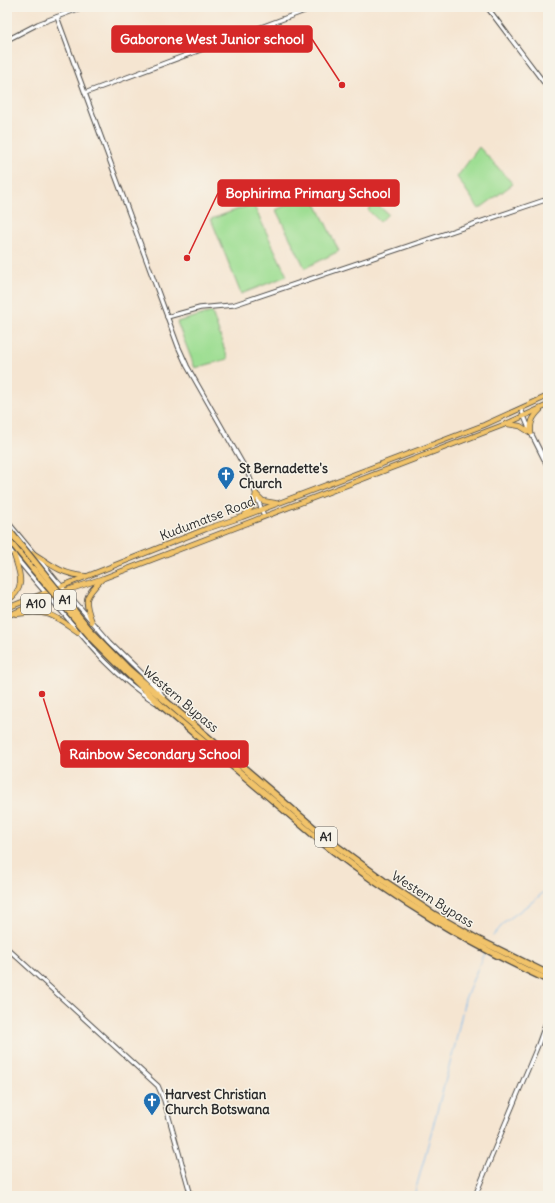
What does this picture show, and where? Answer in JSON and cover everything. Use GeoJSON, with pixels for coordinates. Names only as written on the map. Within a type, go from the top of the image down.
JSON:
{"type":"FeatureCollection","features":[{"type":"Feature","properties":{"kind":"highway","name":"Western Bypass"},"geometry":{"type":"LineString","coordinates":[[7,528],[80,618],[126,670]]}},
{"type":"Feature","properties":{"kind":"highway","name":"Western Bypass"},"geometry":{"type":"LineString","coordinates":[[7,537],[89,635],[126,670],[323,843],[381,886],[425,915],[474,944],[548,980]]}},
{"type":"Feature","properties":{"kind":"highway","name":"Western Bypass"},"geometry":{"type":"LineString","coordinates":[[166,705],[327,839],[384,881],[477,939],[548,974]]}},
{"type":"Feature","properties":{"kind":"main road","name":"Kudumatse Road"},"geometry":{"type":"LineString","coordinates":[[7,608],[61,586],[89,577],[206,529],[242,517],[484,425],[548,396]]}},
{"type":"Feature","properties":{"kind":"main road"},"geometry":{"type":"LineString","coordinates":[[531,433],[530,426],[533,418],[546,407]]}},
{"type":"Feature","properties":{"kind":"main road","name":"Kudumatse Road"},"geometry":{"type":"LineString","coordinates":[[8,615],[66,591],[104,578],[506,424],[546,407]]}},
{"type":"Feature","properties":{"kind":"main road"},"geometry":{"type":"LineString","coordinates":[[506,424],[520,426],[531,433]]}},
{"type":"Feature","properties":{"kind":"main road"},"geometry":{"type":"LineString","coordinates":[[242,517],[250,510],[256,494],[263,501],[268,503],[277,503]]}},
{"type":"Feature","properties":{"kind":"main road"},"geometry":{"type":"LineString","coordinates":[[33,553],[65,573],[74,576],[89,577]]}},
{"type":"Feature","properties":{"kind":"main road"},"geometry":{"type":"LineString","coordinates":[[7,601],[12,598],[20,585],[21,576],[14,555]]}},
{"type":"Feature","properties":{"kind":"main road"},"geometry":{"type":"LineString","coordinates":[[92,622],[86,606],[87,598],[91,591],[104,578]]}},
{"type":"Feature","properties":{"kind":"main road"},"geometry":{"type":"LineString","coordinates":[[8,615],[33,612],[45,613],[56,616],[78,632]]}},
{"type":"Feature","properties":{"kind":"street"},"geometry":{"type":"LineString","coordinates":[[7,40],[38,24],[83,7]]}},
{"type":"Feature","properties":{"kind":"street"},"geometry":{"type":"LineString","coordinates":[[85,93],[315,7]]}},
{"type":"Feature","properties":{"kind":"street"},"geometry":{"type":"LineString","coordinates":[[487,7],[548,88]]}},
{"type":"Feature","properties":{"kind":"street"},"geometry":{"type":"LineString","coordinates":[[56,17],[167,317],[187,366],[240,459],[264,516]]}},
{"type":"Feature","properties":{"kind":"street"},"geometry":{"type":"LineString","coordinates":[[167,317],[200,308],[233,305],[548,199]]}},
{"type":"Feature","properties":{"kind":"street"},"geometry":{"type":"LineString","coordinates":[[521,409],[548,467]]}},
{"type":"Feature","properties":{"kind":"street"},"geometry":{"type":"LineString","coordinates":[[7,520],[92,622],[110,642],[158,689],[166,705]]}},
{"type":"Feature","properties":{"kind":"street"},"geometry":{"type":"LineString","coordinates":[[7,546],[78,632],[119,675],[145,696],[166,705]]}},
{"type":"Feature","properties":{"kind":"street"},"geometry":{"type":"LineString","coordinates":[[34,579],[40,581],[45,580],[48,577],[48,570]]}},
{"type":"Feature","properties":{"kind":"street"},"geometry":{"type":"LineString","coordinates":[[68,619],[66,609],[68,606],[73,604],[80,607]]}},
{"type":"Feature","properties":{"kind":"street"},"geometry":{"type":"LineString","coordinates":[[7,948],[158,1086],[164,1100],[191,1196]]}},
{"type":"Feature","properties":{"kind":"street"},"geometry":{"type":"LineString","coordinates":[[475,1196],[538,1045],[548,1017]]}},
{"type":"Feature","properties":{"kind":"green space"},"geometry":{"type":"Polygon","coordinates":[[[479,147],[513,184],[479,209],[457,177],[479,147]]]}},
{"type":"Feature","properties":{"kind":"green space"},"geometry":{"type":"Polygon","coordinates":[[[311,193],[339,251],[305,268],[276,210],[311,193]]]}},
{"type":"Feature","properties":{"kind":"green space"},"geometry":{"type":"Polygon","coordinates":[[[375,203],[388,214],[380,222],[368,210],[375,203]]]}},
{"type":"Feature","properties":{"kind":"green space"},"geometry":{"type":"Polygon","coordinates":[[[253,204],[287,276],[241,294],[211,219],[253,204]]]}},
{"type":"Feature","properties":{"kind":"green space"},"geometry":{"type":"Polygon","coordinates":[[[212,312],[228,359],[195,368],[177,322],[212,312]]]}},
{"type":"Feature","properties":{"kind":"waterway"},"geometry":{"type":"LineString","coordinates":[[493,936],[505,922],[548,888]]}},
{"type":"Feature","properties":{"kind":"waterway"},"geometry":{"type":"LineString","coordinates":[[414,1196],[455,1045],[465,999],[484,953]]}},
{"type":"Feature","properties":{"kind":"place","name":"Gaborone West Junior school"},"geometry":{"type":"Point","coordinates":[342,85]}},
{"type":"Feature","properties":{"kind":"place","name":"Bophirima Primary School"},"geometry":{"type":"Point","coordinates":[187,258]}},
{"type":"Feature","properties":{"kind":"place","name":"St Bernadette's Church"},"geometry":{"type":"Point","coordinates":[226,490]}},
{"type":"Feature","properties":{"kind":"place","name":"Rainbow Secondary School"},"geometry":{"type":"Point","coordinates":[42,694]}},
{"type":"Feature","properties":{"kind":"place","name":"Harvest Christian Church Botswana"},"geometry":{"type":"Point","coordinates":[152,1116]}}]}
